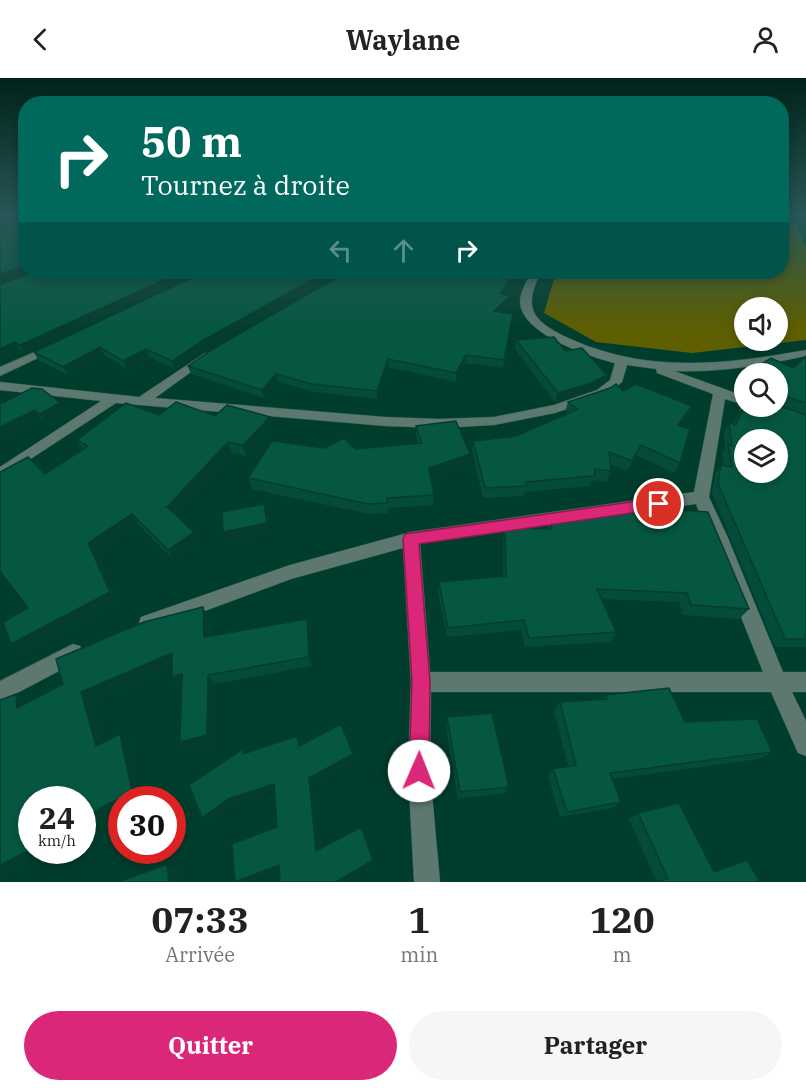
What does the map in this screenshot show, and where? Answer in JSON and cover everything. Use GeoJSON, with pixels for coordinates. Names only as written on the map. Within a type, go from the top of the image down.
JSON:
{"type":"FeatureCollection","features":[{"type":"Feature","properties":{"kind":"street"},"geometry":{"type":"LineString","coordinates":[[533,279],[525,300],[527,311],[534,321],[566,342],[621,363],[688,368],[744,364],[806,353]]}},
{"type":"Feature","properties":{"kind":"street"},"geometry":{"type":"LineString","coordinates":[[0,372],[63,342]]}},
{"type":"Feature","properties":{"kind":"street"},"geometry":{"type":"LineString","coordinates":[[141,402],[219,347]]}},
{"type":"Feature","properties":{"kind":"street"},"geometry":{"type":"LineString","coordinates":[[0,386],[112,400],[348,419],[436,423],[494,421],[545,411],[591,398],[611,387],[620,375],[621,363]]}},
{"type":"Feature","properties":{"kind":"street"},"geometry":{"type":"LineString","coordinates":[[649,366],[734,398]]}},
{"type":"Feature","properties":{"kind":"street"},"geometry":{"type":"LineString","coordinates":[[720,393],[701,497],[720,538],[777,683],[806,745]]}},
{"type":"Feature","properties":{"kind":"street"},"geometry":{"type":"LineString","coordinates":[[0,474],[112,400]]}},
{"type":"Feature","properties":{"kind":"street"},"geometry":{"type":"LineString","coordinates":[[132,629],[290,572],[411,539],[701,497]]}},
{"type":"Feature","properties":{"kind":"street"},"geometry":{"type":"LineString","coordinates":[[411,539],[421,682],[419,771],[427,882]]}},
{"type":"Feature","properties":{"kind":"street"},"geometry":{"type":"LineString","coordinates":[[0,692],[87,647]]}},
{"type":"Feature","properties":{"kind":"street"},"geometry":{"type":"LineString","coordinates":[[421,682],[806,682]]}},
{"type":"Feature","properties":{"kind":"shaded area"},"geometry":{"type":"Polygon","coordinates":[[[789,254],[806,254],[806,340],[788,342],[788,297],[734,297],[734,348],[692,353],[596,342],[544,313],[554,279],[789,279],[789,254]]]}},
{"type":"Feature","properties":{"kind":"building"},"geometry":{"type":"Polygon","coordinates":[[[0,254],[18,254],[18,268],[0,274],[0,254]]]}},
{"type":"Feature","properties":{"kind":"building"},"geometry":{"type":"Polygon","coordinates":[[[18,278],[166,279],[20,345],[15,342],[0,349],[0,284],[18,278]]]}},
{"type":"Feature","properties":{"kind":"building"},"geometry":{"type":"Polygon","coordinates":[[[189,279],[313,279],[202,341],[172,361],[146,349],[123,361],[100,347],[63,367],[34,352],[189,279]]]}},
{"type":"Feature","properties":{"kind":"building"},"geometry":{"type":"Polygon","coordinates":[[[334,279],[510,279],[501,293],[510,296],[494,311],[513,314],[504,360],[466,355],[456,373],[388,359],[377,391],[312,384],[276,374],[262,390],[188,366],[334,279]]]}},
{"type":"Feature","properties":{"kind":"building"},"geometry":{"type":"Polygon","coordinates":[[[554,337],[565,351],[582,348],[607,375],[591,383],[558,393],[516,340],[554,337]]]}},
{"type":"Feature","properties":{"kind":"building"},"geometry":{"type":"Polygon","coordinates":[[[806,356],[806,403],[788,397],[788,366],[793,368],[806,356]]]}},
{"type":"Feature","properties":{"kind":"building"},"geometry":{"type":"Polygon","coordinates":[[[771,358],[782,363],[763,363],[771,358]]]}},
{"type":"Feature","properties":{"kind":"building"},"geometry":{"type":"Polygon","coordinates":[[[616,384],[623,391],[636,384],[692,406],[678,425],[690,429],[680,463],[641,445],[632,461],[609,452],[611,471],[595,469],[594,476],[526,482],[527,486],[485,488],[473,441],[516,436],[578,409],[568,402],[616,384]]]}},
{"type":"Feature","properties":{"kind":"building"},"geometry":{"type":"Polygon","coordinates":[[[32,388],[42,389],[60,403],[39,414],[35,410],[0,427],[0,401],[3,403],[32,388]]]}},
{"type":"Feature","properties":{"kind":"building"},"geometry":{"type":"Polygon","coordinates":[[[176,402],[215,416],[227,405],[270,417],[243,445],[228,442],[167,507],[194,532],[168,550],[132,514],[88,543],[110,592],[11,644],[3,622],[28,608],[0,571],[0,472],[28,457],[45,474],[88,446],[77,440],[126,403],[159,415],[176,402]]]}},
{"type":"Feature","properties":{"kind":"building"},"geometry":{"type":"Polygon","coordinates":[[[788,409],[806,415],[806,639],[785,639],[718,484],[721,465],[732,467],[728,444],[732,446],[729,423],[736,425],[739,417],[788,417],[788,409]]]}},
{"type":"Feature","properties":{"kind":"building"},"geometry":{"type":"Polygon","coordinates":[[[456,421],[470,454],[429,468],[434,495],[387,498],[387,503],[368,504],[248,478],[272,441],[324,448],[344,438],[355,449],[422,443],[416,426],[456,421]]]}},
{"type":"Feature","properties":{"kind":"building"},"geometry":{"type":"Polygon","coordinates":[[[264,504],[267,523],[223,532],[222,512],[264,504]]]}},
{"type":"Feature","properties":{"kind":"building"},"geometry":{"type":"Polygon","coordinates":[[[662,509],[708,512],[749,609],[691,605],[687,593],[597,589],[616,632],[529,638],[524,620],[448,628],[439,582],[506,576],[505,528],[552,529],[550,518],[587,520],[583,513],[595,511],[664,513],[662,509]]]}},
{"type":"Feature","properties":{"kind":"building"},"geometry":{"type":"Polygon","coordinates":[[[203,607],[204,637],[307,619],[309,657],[208,675],[207,735],[180,742],[182,674],[172,677],[172,653],[81,692],[96,746],[120,734],[131,786],[108,786],[108,804],[96,811],[96,786],[18,786],[18,856],[0,865],[0,700],[16,694],[17,708],[63,684],[56,659],[144,622],[203,607]]]}},
{"type":"Feature","properties":{"kind":"building"},"geometry":{"type":"Polygon","coordinates":[[[669,688],[685,722],[757,719],[772,752],[610,773],[621,802],[567,812],[553,769],[576,765],[560,702],[607,699],[605,695],[669,688]]]}},
{"type":"Feature","properties":{"kind":"building"},"geometry":{"type":"Polygon","coordinates":[[[492,713],[509,787],[460,792],[447,717],[492,713]]]}},
{"type":"Feature","properties":{"kind":"building"},"geometry":{"type":"Polygon","coordinates":[[[341,724],[353,754],[309,778],[316,851],[361,827],[373,860],[336,882],[280,882],[279,865],[235,882],[232,844],[277,827],[274,784],[228,799],[202,818],[189,785],[243,749],[243,754],[297,736],[299,746],[341,724]]]}},
{"type":"Feature","properties":{"kind":"building"},"geometry":{"type":"Polygon","coordinates":[[[679,803],[714,872],[747,860],[760,882],[653,882],[668,879],[638,813],[679,803]]]}},
{"type":"Feature","properties":{"kind":"building"},"geometry":{"type":"Polygon","coordinates":[[[167,864],[169,882],[118,882],[167,864]]]}},
{"type":"Feature","properties":{"kind":"route"},"geometry":{"type":"LineString","coordinates":[[419,771],[421,682],[411,539],[659,504]]}}]}
